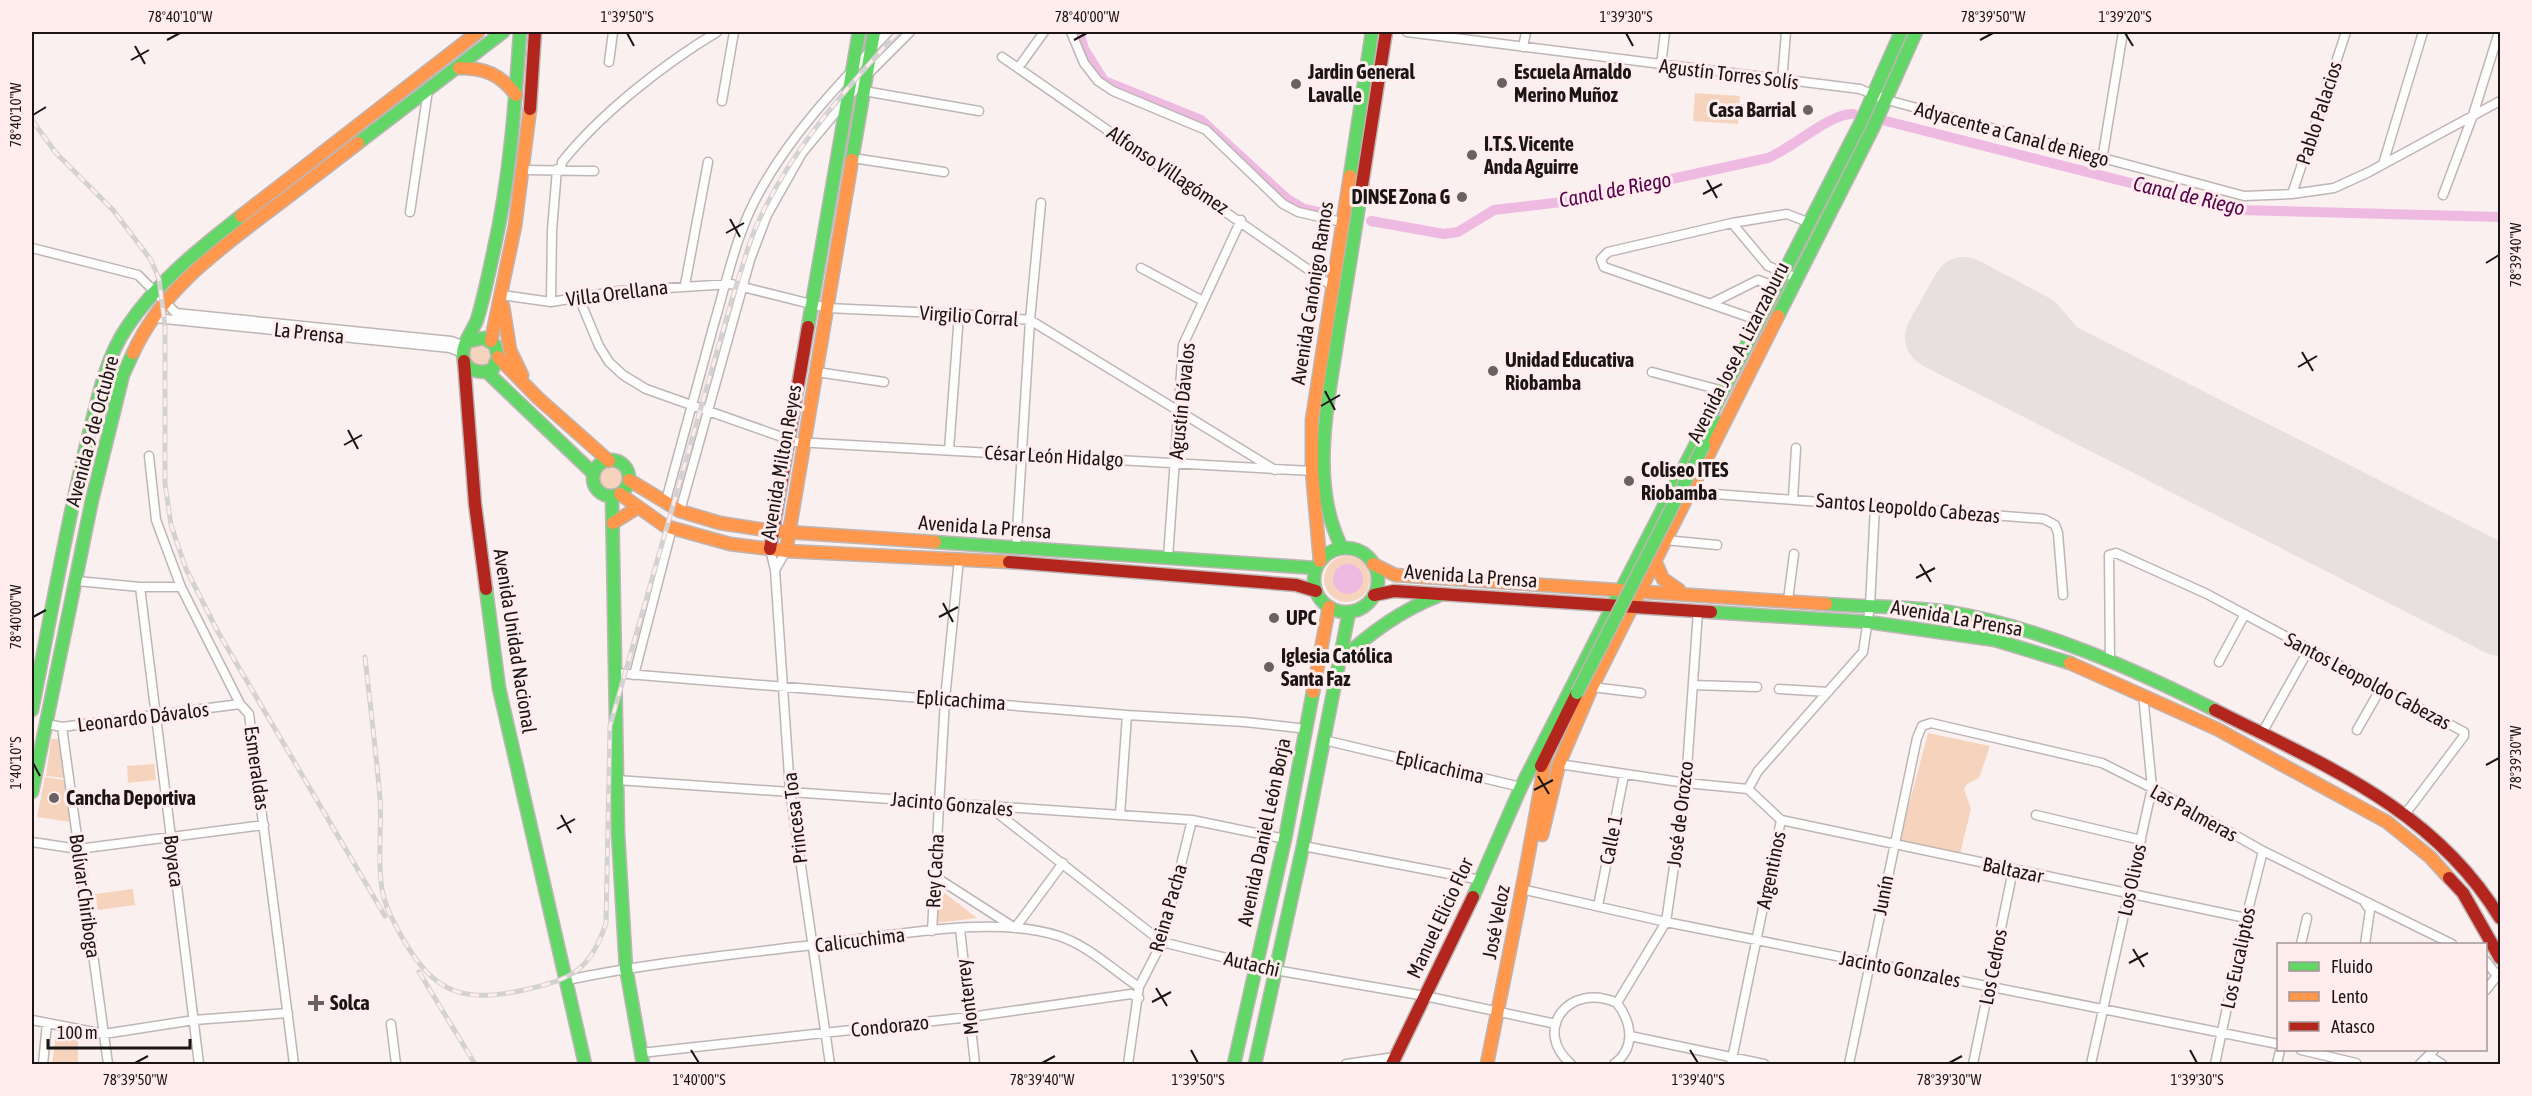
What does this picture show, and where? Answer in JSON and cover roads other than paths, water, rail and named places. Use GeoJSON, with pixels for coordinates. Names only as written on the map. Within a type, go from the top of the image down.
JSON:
{"type":"FeatureCollection","features":[{"type":"Feature","properties":{"kind":"main road","name":"Avenida 9 de Octubre"},"geometry":{"type":"LineString","coordinates":[[32,710],[74,496],[108,364],[126,328],[154,291],[200,248],[478,32]]}},
{"type":"Feature","properties":{"kind":"main road","name":"Avenida 9 de Octubre"},"geometry":{"type":"LineString","coordinates":[[32,792],[92,500],[123,375],[138,342],[181,282],[208,258],[459,68],[503,32]]}},
{"type":"Feature","properties":{"kind":"main road"},"geometry":{"type":"LineString","coordinates":[[466,350],[477,338],[491,341],[495,345],[497,364],[487,372],[473,372],[466,350],[484,295],[504,190],[516,95],[520,32]]}},
{"type":"Feature","properties":{"kind":"main road"},"geometry":{"type":"LineString","coordinates":[[491,341],[526,170],[534,90],[535,32]]}},
{"type":"Feature","properties":{"kind":"main road","name":"Avenida Milton Reyes"},"geometry":{"type":"LineString","coordinates":[[786,551],[790,533],[796,441],[811,304],[859,32]]}},
{"type":"Feature","properties":{"kind":"main road","name":"Avenida Milton Reyes"},"geometry":{"type":"LineString","coordinates":[[770,549],[772,531],[817,372],[874,32]]}},
{"type":"Feature","properties":{"kind":"main road","name":"Avenida Canónigo Ramos"},"geometry":{"type":"LineString","coordinates":[[1318,564],[1312,471],[1312,420],[1372,32]]}},
{"type":"Feature","properties":{"kind":"main road","name":"Avenida Canónigo Ramos"},"geometry":{"type":"LineString","coordinates":[[1342,548],[1332,524],[1325,471],[1325,421],[1386,32]]}},
{"type":"Feature","properties":{"kind":"main road","name":"Avenida Jose A. Lizarzaburu"},"geometry":{"type":"LineString","coordinates":[[1521,787],[1612,604],[1810,223],[1874,93],[1901,32]]}},
{"type":"Feature","properties":{"kind":"main road","name":"Avenida Jose A. Lizarzaburu"},"geometry":{"type":"LineString","coordinates":[[1530,857],[1539,846],[1559,764],[1592,687],[1887,100],[1916,32]]}},
{"type":"Feature","properties":{"kind":"main road"},"geometry":{"type":"LineString","coordinates":[[459,68],[484,68],[505,80],[516,95]]}},
{"type":"Feature","properties":{"kind":"main road"},"geometry":{"type":"LineString","coordinates":[[502,295],[504,322],[514,364],[538,398]]}},
{"type":"Feature","properties":{"kind":"main road","name":"Avenida Unidad Nacional"},"geometry":{"type":"LineString","coordinates":[[466,350],[475,504],[499,688],[585,1065]]}},
{"type":"Feature","properties":{"kind":"main road"},"geometry":{"type":"LineString","coordinates":[[498,357],[538,398],[609,460],[623,465],[629,480],[616,495],[613,523],[617,780],[626,968],[642,1059]]}},
{"type":"Feature","properties":{"kind":"main road"},"geometry":{"type":"LineString","coordinates":[[487,372],[594,474]]}},
{"type":"Feature","properties":{"kind":"main road"},"geometry":{"type":"LineString","coordinates":[[1488,859],[1530,781],[1545,760],[1704,445],[1721,397]]}},
{"type":"Feature","properties":{"kind":"main road"},"geometry":{"type":"LineString","coordinates":[[1704,445],[1731,409]]}},
{"type":"Feature","properties":{"kind":"main road"},"geometry":{"type":"LineString","coordinates":[[609,460],[597,468],[594,474],[596,487],[606,495],[616,495]]}},
{"type":"Feature","properties":{"kind":"main road","name":"Avenida La Prensa"},"geometry":{"type":"LineString","coordinates":[[629,480],[680,512],[720,523],[772,531],[1168,558],[1318,564]]}},
{"type":"Feature","properties":{"kind":"main road","name":"Avenida La Prensa"},"geometry":{"type":"LineString","coordinates":[[616,495],[672,528],[730,544],[786,551],[958,560],[1296,585],[1316,591]]}},
{"type":"Feature","properties":{"kind":"main road"},"geometry":{"type":"LineString","coordinates":[[613,523],[637,508]]}},
{"type":"Feature","properties":{"kind":"main road"},"geometry":{"type":"LineString","coordinates":[[1342,548],[1360,552],[1373,564],[1378,580],[1374,595],[1359,609],[1349,612],[1329,607],[1316,591],[1314,579],[1318,564],[1334,550],[1342,548]]}},
{"type":"Feature","properties":{"kind":"main road"},"geometry":{"type":"LineString","coordinates":[[1655,561],[1661,578],[1668,585],[1689,594]]}},
{"type":"Feature","properties":{"kind":"main road","name":"Avenida La Prensa"},"geometry":{"type":"LineString","coordinates":[[1373,564],[1395,575],[1870,606],[1948,612],[1995,621],[2074,646],[2211,705],[2406,813],[2440,842],[2476,879],[2500,918]]}},
{"type":"Feature","properties":{"kind":"main road","name":"Avenida La Prensa"},"geometry":{"type":"LineString","coordinates":[[1374,595],[1394,591],[1868,622],[1995,640],[2073,664],[2143,693],[2217,729],[2387,822],[2430,857],[2463,893],[2500,958]]}},
{"type":"Feature","properties":{"kind":"main road"},"geometry":{"type":"LineString","coordinates":[[1338,663],[1385,620],[1414,604],[1444,594]]}},
{"type":"Feature","properties":{"kind":"main road","name":"Avenida Daniel León Borja"},"geometry":{"type":"LineString","coordinates":[[1234,1065],[1255,963],[1285,839],[1329,607]]}},
{"type":"Feature","properties":{"kind":"main road","name":"Avenida Daniel León Borja"},"geometry":{"type":"LineString","coordinates":[[1254,1065],[1303,846],[1349,612]]}},
{"type":"Feature","properties":{"kind":"main road","name":"José Veloz"},"geometry":{"type":"LineString","coordinates":[[1487,1065],[1521,889],[1530,857],[1545,760]]}},
{"type":"Feature","properties":{"kind":"main road","name":"Manuel Elicio Flor"},"geometry":{"type":"LineString","coordinates":[[1394,1061],[1481,880],[1488,859],[1521,787]]}},
{"type":"Feature","properties":{"kind":"street"},"geometry":{"type":"LineString","coordinates":[[609,62],[614,32]]}},
{"type":"Feature","properties":{"kind":"street"},"geometry":{"type":"LineString","coordinates":[[551,302],[552,230],[559,169],[562,162],[593,126],[690,50],[717,32]]}},
{"type":"Feature","properties":{"kind":"street"},"geometry":{"type":"LineString","coordinates":[[722,101],[734,32]]}},
{"type":"Feature","properties":{"kind":"street"},"geometry":{"type":"LineString","coordinates":[[665,504],[741,234],[759,192],[792,142],[853,69],[888,32]]}},
{"type":"Feature","properties":{"kind":"street"},"geometry":{"type":"LineString","coordinates":[[680,512],[743,287],[767,215],[802,153],[867,75],[910,32]]}},
{"type":"Feature","properties":{"kind":"street"},"geometry":{"type":"LineString","coordinates":[[1018,68],[1044,32]]}},
{"type":"Feature","properties":{"kind":"street"},"geometry":{"type":"LineString","coordinates":[[1071,32],[1084,63],[1098,81],[1113,91],[1206,130],[1283,204],[1298,212],[1342,222]]}},
{"type":"Feature","properties":{"kind":"street","name":"Agustín Torres Solís"},"geometry":{"type":"LineString","coordinates":[[1407,32],[1782,81],[1860,89],[1874,93]]}},
{"type":"Feature","properties":{"kind":"street"},"geometry":{"type":"LineString","coordinates":[[1523,47],[1526,32]]}},
{"type":"Feature","properties":{"kind":"street"},"geometry":{"type":"LineString","coordinates":[[1661,65],[1665,32]]}},
{"type":"Feature","properties":{"kind":"street"},"geometry":{"type":"LineString","coordinates":[[1782,81],[1786,32]]}},
{"type":"Feature","properties":{"kind":"street"},"geometry":{"type":"LineString","coordinates":[[2102,160],[2123,32]]}},
{"type":"Feature","properties":{"kind":"street","name":"Pablo Palacios"},"geometry":{"type":"LineString","coordinates":[[2292,194],[2346,32]]}},
{"type":"Feature","properties":{"kind":"street"},"geometry":{"type":"LineString","coordinates":[[2383,164],[2423,32]]}},
{"type":"Feature","properties":{"kind":"street"},"geometry":{"type":"LineString","coordinates":[[2442,195],[2473,115],[2499,32]]}},
{"type":"Feature","properties":{"kind":"street","name":"Alfonso Villagómez"},"geometry":{"type":"LineString","coordinates":[[1002,57],[1241,220],[1332,286]]}},
{"type":"Feature","properties":{"kind":"street"},"geometry":{"type":"LineString","coordinates":[[410,212],[428,90]]}},
{"type":"Feature","properties":{"kind":"street"},"geometry":{"type":"LineString","coordinates":[[864,91],[979,111]]}},
{"type":"Feature","properties":{"kind":"street","name":"Adyacente a Canal de Riego"},"geometry":{"type":"LineString","coordinates":[[1874,93],[1887,100],[2102,160],[2244,196],[2292,194],[2334,188],[2500,100]]}},
{"type":"Feature","properties":{"kind":"street"},"geometry":{"type":"LineString","coordinates":[[853,158],[944,172]]}},
{"type":"Feature","properties":{"kind":"street"},"geometry":{"type":"LineString","coordinates":[[685,285],[708,162]]}},
{"type":"Feature","properties":{"kind":"street"},"geometry":{"type":"LineString","coordinates":[[526,170],[594,171]]}},
{"type":"Feature","properties":{"kind":"street"},"geometry":{"type":"LineString","coordinates":[[1016,548],[1030,320],[1041,203]]}},
{"type":"Feature","properties":{"kind":"street"},"geometry":{"type":"LineString","coordinates":[[1760,321],[1604,267],[1601,259],[1608,252],[1732,223],[1787,214],[1810,223]]}},
{"type":"Feature","properties":{"kind":"street","name":"Agustín Dávalos"},"geometry":{"type":"LineString","coordinates":[[1168,558],[1183,345],[1241,220]]}},
{"type":"Feature","properties":{"kind":"street"},"geometry":{"type":"LineString","coordinates":[[1732,223],[1768,266],[1797,278]]}},
{"type":"Feature","properties":{"kind":"street"},"geometry":{"type":"LineString","coordinates":[[32,248],[138,275],[165,303]]}},
{"type":"Feature","properties":{"kind":"street"},"geometry":{"type":"LineString","coordinates":[[1141,268],[1203,301]]}},
{"type":"Feature","properties":{"kind":"street"},"geometry":{"type":"LineString","coordinates":[[1712,303],[1758,280],[1776,287]]}},
{"type":"Feature","properties":{"kind":"street","name":"Villa Orellana"},"geometry":{"type":"LineString","coordinates":[[502,295],[551,302],[619,291],[728,284]]}},
{"type":"Feature","properties":{"kind":"street","name":"Virgilio Corral"},"geometry":{"type":"LineString","coordinates":[[728,284],[827,308],[1030,320],[1275,470]]}},
{"type":"Feature","properties":{"kind":"street","name":"César León Hidalgo"},"geometry":{"type":"LineString","coordinates":[[579,298],[589,328],[609,362],[646,389],[796,441],[1312,471]]}},
{"type":"Feature","properties":{"kind":"street","name":"La Prensa"},"geometry":{"type":"LineString","coordinates":[[165,303],[176,312],[452,341],[466,350]]}},
{"type":"Feature","properties":{"kind":"street"},"geometry":{"type":"LineString","coordinates":[[949,450],[959,314]]}},
{"type":"Feature","properties":{"kind":"street","name":"La Prensa"},"geometry":{"type":"LineString","coordinates":[[155,318],[466,350]]}},
{"type":"Feature","properties":{"kind":"street"},"geometry":{"type":"LineString","coordinates":[[817,372],[884,382]]}},
{"type":"Feature","properties":{"kind":"street"},"geometry":{"type":"LineString","coordinates":[[1652,372],[1721,397]]}},
{"type":"Feature","properties":{"kind":"street"},"geometry":{"type":"LineString","coordinates":[[1793,499],[1796,448]]}},
{"type":"Feature","properties":{"kind":"street","name":"Esmeraldas"},"geometry":{"type":"LineString","coordinates":[[148,456],[156,520],[181,587],[240,704],[249,714],[294,1065]]}},
{"type":"Feature","properties":{"kind":"street","name":"Santos Leopoldo Cabezas"},"geometry":{"type":"LineString","coordinates":[[1689,492],[2044,519],[2055,525],[2058,533],[2063,595]]}},
{"type":"Feature","properties":{"kind":"street"},"geometry":{"type":"LineString","coordinates":[[1559,764],[1624,775],[1748,789],[1758,771],[1863,652],[1870,606],[1875,506]]}},
{"type":"Feature","properties":{"kind":"street"},"geometry":{"type":"LineString","coordinates":[[634,675],[672,528]]}},
{"type":"Feature","properties":{"kind":"street"},"geometry":{"type":"LineString","coordinates":[[1665,540],[1717,545]]}},
{"type":"Feature","properties":{"kind":"street","name":"Avenida Milton Reyes"},"geometry":{"type":"LineString","coordinates":[[770,549],[775,570]]}},
{"type":"Feature","properties":{"kind":"street","name":"Avenida Milton Reyes"},"geometry":{"type":"LineString","coordinates":[[775,570],[786,551]]}},
{"type":"Feature","properties":{"kind":"street","name":"Santos Leopoldo Cabezas"},"geometry":{"type":"LineString","coordinates":[[2110,662],[2109,555],[2116,553],[2207,594],[2464,734],[2406,813]]}},
{"type":"Feature","properties":{"kind":"street"},"geometry":{"type":"LineString","coordinates":[[1788,600],[1794,554]]}},
{"type":"Feature","properties":{"kind":"street","name":"Rey Cacha"},"geometry":{"type":"LineString","coordinates":[[932,931],[945,699],[958,560]]}},
{"type":"Feature","properties":{"kind":"street","name":"Princesa Toa"},"geometry":{"type":"LineString","coordinates":[[775,570],[790,791],[830,1065]]}},
{"type":"Feature","properties":{"kind":"street"},"geometry":{"type":"LineString","coordinates":[[77,581],[140,587],[181,587]]}},
{"type":"Feature","properties":{"kind":"street","name":"Boyaca"},"geometry":{"type":"LineString","coordinates":[[140,587],[199,1065]]}},
{"type":"Feature","properties":{"kind":"street","name":"José de Orozco"},"geometry":{"type":"LineString","coordinates":[[1617,1003],[1666,922],[1686,783],[1698,611]]}},
{"type":"Feature","properties":{"kind":"street"},"geometry":{"type":"LineString","coordinates":[[2219,662],[2245,614]]}},
{"type":"Feature","properties":{"kind":"street"},"geometry":{"type":"LineString","coordinates":[[2262,733],[2309,649]]}},
{"type":"Feature","properties":{"kind":"street","name":"Eplicachima"},"geometry":{"type":"LineString","coordinates":[[615,673],[1127,715],[1245,722],[1307,729]]}},
{"type":"Feature","properties":{"kind":"street"},"geometry":{"type":"LineString","coordinates":[[1693,685],[1757,687]]}},
{"type":"Feature","properties":{"kind":"street"},"geometry":{"type":"LineString","coordinates":[[1592,687],[1641,693]]}},
{"type":"Feature","properties":{"kind":"street"},"geometry":{"type":"LineString","coordinates":[[2357,730],[2381,688]]}},
{"type":"Feature","properties":{"kind":"street"},"geometry":{"type":"LineString","coordinates":[[1779,689],[1828,692]]}},
{"type":"Feature","properties":{"kind":"street","name":"Los Olivos"},"geometry":{"type":"LineString","coordinates":[[2091,1065],[2152,788],[2143,693]]}},
{"type":"Feature","properties":{"kind":"street","name":"Leonardo Dávalos"},"geometry":{"type":"LineString","coordinates":[[47,724],[62,727],[240,704]]}},
{"type":"Feature","properties":{"kind":"street"},"geometry":{"type":"LineString","coordinates":[[1120,815],[1127,715]]}},
{"type":"Feature","properties":{"kind":"street","name":"Las Palmeras"},"geometry":{"type":"LineString","coordinates":[[1922,726],[1931,723],[2102,764],[2152,788],[2263,851],[2448,943]]}},
{"type":"Feature","properties":{"kind":"street","name":"Junín"},"geometry":{"type":"LineString","coordinates":[[1849,1065],[1893,845],[1917,738],[1922,726]]}},
{"type":"Feature","properties":{"kind":"street","name":"Bolívar Chiriboga"},"geometry":{"type":"LineString","coordinates":[[62,727],[108,1065]]}},
{"type":"Feature","properties":{"kind":"street","name":"Eplicachima"},"geometry":{"type":"LineString","coordinates":[[1324,740],[1521,787]]}},
{"type":"Feature","properties":{"kind":"street","name":"Calle 1"},"geometry":{"type":"LineString","coordinates":[[1598,906],[1624,775]]}},
{"type":"Feature","properties":{"kind":"street","name":"Jacinto Gonzales"},"geometry":{"type":"LineString","coordinates":[[617,780],[1192,820],[1285,839]]}},
{"type":"Feature","properties":{"kind":"street","name":"Argentinos"},"geometry":{"type":"LineString","coordinates":[[1732,1061],[1781,820],[1748,789]]}},
{"type":"Feature","properties":{"kind":"street","name":"Autachi"},"geometry":{"type":"LineString","coordinates":[[990,807],[1162,942],[1255,963],[1275,970],[1499,1010],[1556,1024]]}},
{"type":"Feature","properties":{"kind":"street"},"geometry":{"type":"LineString","coordinates":[[2036,815],[2141,840]]}},
{"type":"Feature","properties":{"kind":"street","name":"Reina Pacha"},"geometry":{"type":"LineString","coordinates":[[1128,1065],[1139,987],[1162,942],[1192,820]]}},
{"type":"Feature","properties":{"kind":"street","name":"Baltazar"},"geometry":{"type":"LineString","coordinates":[[1781,820],[2246,918]]}},
{"type":"Feature","properties":{"kind":"street"},"geometry":{"type":"LineString","coordinates":[[32,842],[78,849],[264,825]]}},
{"type":"Feature","properties":{"kind":"street"},"geometry":{"type":"LineString","coordinates":[[1303,846],[1481,880]]}},
{"type":"Feature","properties":{"kind":"street","name":"Los Eucaliptos"},"geometry":{"type":"LineString","coordinates":[[2215,1065],[2246,918],[2263,851]]}},
{"type":"Feature","properties":{"kind":"street"},"geometry":{"type":"LineString","coordinates":[[934,876],[1015,928],[1063,863]]}},
{"type":"Feature","properties":{"kind":"street","name":"Los Cedros"},"geometry":{"type":"LineString","coordinates":[[1973,1065],[2013,870]]}},
{"type":"Feature","properties":{"kind":"street","name":"Jacinto Gonzales"},"geometry":{"type":"LineString","coordinates":[[1521,889],[1666,922],[2277,1044]]}},
{"type":"Feature","properties":{"kind":"street"},"geometry":{"type":"LineString","coordinates":[[2365,903],[2370,910],[2366,943]]}},
{"type":"Feature","properties":{"kind":"street"},"geometry":{"type":"LineString","coordinates":[[2301,943],[2307,918]]}},
{"type":"Feature","properties":{"kind":"street","name":"Calicuchima"},"geometry":{"type":"LineString","coordinates":[[567,980],[626,968],[811,945],[932,931],[1015,928],[1059,936],[1091,952],[1139,987]]}},
{"type":"Feature","properties":{"kind":"street","name":"Monterrey"},"geometry":{"type":"LineString","coordinates":[[960,929],[975,1065]]}},
{"type":"Feature","properties":{"kind":"street"},"geometry":{"type":"LineString","coordinates":[[2487,962],[2499,974],[2487,989]]}},
{"type":"Feature","properties":{"kind":"street","name":"Condorazo"},"geometry":{"type":"LineString","coordinates":[[642,1059],[1131,994],[1139,998]]}},
{"type":"Feature","properties":{"kind":"street"},"geometry":{"type":"LineString","coordinates":[[1571,1065],[1560,1052],[1555,1038],[1556,1024],[1570,1003],[1593,996],[1617,1003],[1627,1018],[1630,1036],[1627,1049],[1614,1065]]}},
{"type":"Feature","properties":{"kind":"street"},"geometry":{"type":"LineString","coordinates":[[32,1020],[104,1034],[194,1020],[288,1013]]}},
{"type":"Feature","properties":{"kind":"street"},"geometry":{"type":"LineString","coordinates":[[43,1065],[46,1023]]}},
{"type":"Feature","properties":{"kind":"street"},"geometry":{"type":"LineString","coordinates":[[391,1024],[396,1065]]}},
{"type":"Feature","properties":{"kind":"street"},"geometry":{"type":"LineString","coordinates":[[1630,1036],[1732,1061],[1764,1065]]}},
{"type":"Feature","properties":{"kind":"street"},"geometry":{"type":"LineString","coordinates":[[2305,1051],[2356,1064]]}},
{"type":"Feature","properties":{"kind":"street"},"geometry":{"type":"LineString","coordinates":[[2341,1059],[2343,1051]]}},
{"type":"Feature","properties":{"kind":"street"},"geometry":{"type":"LineString","coordinates":[[2420,1065],[2432,1053],[2442,1065]]}},
{"type":"Feature","properties":{"kind":"street"},"geometry":{"type":"LineString","coordinates":[[1346,1065],[1394,1061]]}},
{"type":"Feature","properties":{"kind":"waterway","name":"Canal de Riego"},"geometry":{"type":"LineString","coordinates":[[1079,32],[1084,49],[1104,81],[1201,120],[1286,198],[1304,209],[1329,214]]}},
{"type":"Feature","properties":{"kind":"waterway","name":"Canal de Riego"},"geometry":{"type":"LineString","coordinates":[[1371,221],[1444,234],[1458,232],[1494,210],[1570,201],[1768,158],[1834,119],[1853,114]]}},
{"type":"Feature","properties":{"kind":"waterway","name":"Canal de Riego"},"geometry":{"type":"LineString","coordinates":[[1886,121],[2237,210],[2500,217]]}},
{"type":"Feature","properties":{"kind":"railway"},"geometry":{"type":"LineString","coordinates":[[365,657],[380,798],[382,889],[393,921],[415,958],[439,983],[467,994],[503,994],[524,990],[554,982],[577,971],[593,953],[606,923],[610,726],[749,246],[768,201],[800,149],[857,77],[898,32]]}},
{"type":"Feature","properties":{"kind":"railway"},"geometry":{"type":"LineString","coordinates":[[32,120],[56,153],[113,210],[151,260],[159,279],[165,326],[165,484],[171,525],[186,569],[218,632],[385,916]]}},
{"type":"Feature","properties":{"kind":"railway"},"geometry":{"type":"LineString","coordinates":[[419,972],[475,1064]]}},
{"type":"Feature","properties":{"kind":"place","name":"Escuela Arnaldo Merino Muñoz"},"geometry":{"type":"Point","coordinates":[1502,83]}},
{"type":"Feature","properties":{"kind":"place","name":"Jardin General Lavalle"},"geometry":{"type":"Point","coordinates":[1296,84]}},
{"type":"Feature","properties":{"kind":"place","name":"Casa Barrial"},"geometry":{"type":"Point","coordinates":[1808,110]}},
{"type":"Feature","properties":{"kind":"place","name":"I.T.S. Vicente Anda Aguirre"},"geometry":{"type":"Point","coordinates":[1472,155]}},
{"type":"Feature","properties":{"kind":"place","name":"DINSE Zona G"},"geometry":{"type":"Point","coordinates":[1462,197]}},
{"type":"Feature","properties":{"kind":"place","name":"Unidad Educativa Riobamba"},"geometry":{"type":"Point","coordinates":[1493,371]}},
{"type":"Feature","properties":{"kind":"place","name":"Coliseo ITES Riobamba"},"geometry":{"type":"Point","coordinates":[1629,481]}},
{"type":"Feature","properties":{"kind":"place","name":"UPC"},"geometry":{"type":"Point","coordinates":[1274,618]}},
{"type":"Feature","properties":{"kind":"place","name":"Iglesia Católica Santa Faz"},"geometry":{"type":"Point","coordinates":[1269,667]}},
{"type":"Feature","properties":{"kind":"place","name":"Cancha Deportiva"},"geometry":{"type":"Point","coordinates":[54,798]}},
{"type":"Feature","properties":{"kind":"place","name":"Solca"},"geometry":{"type":"Point","coordinates":[316,1003]}}]}
